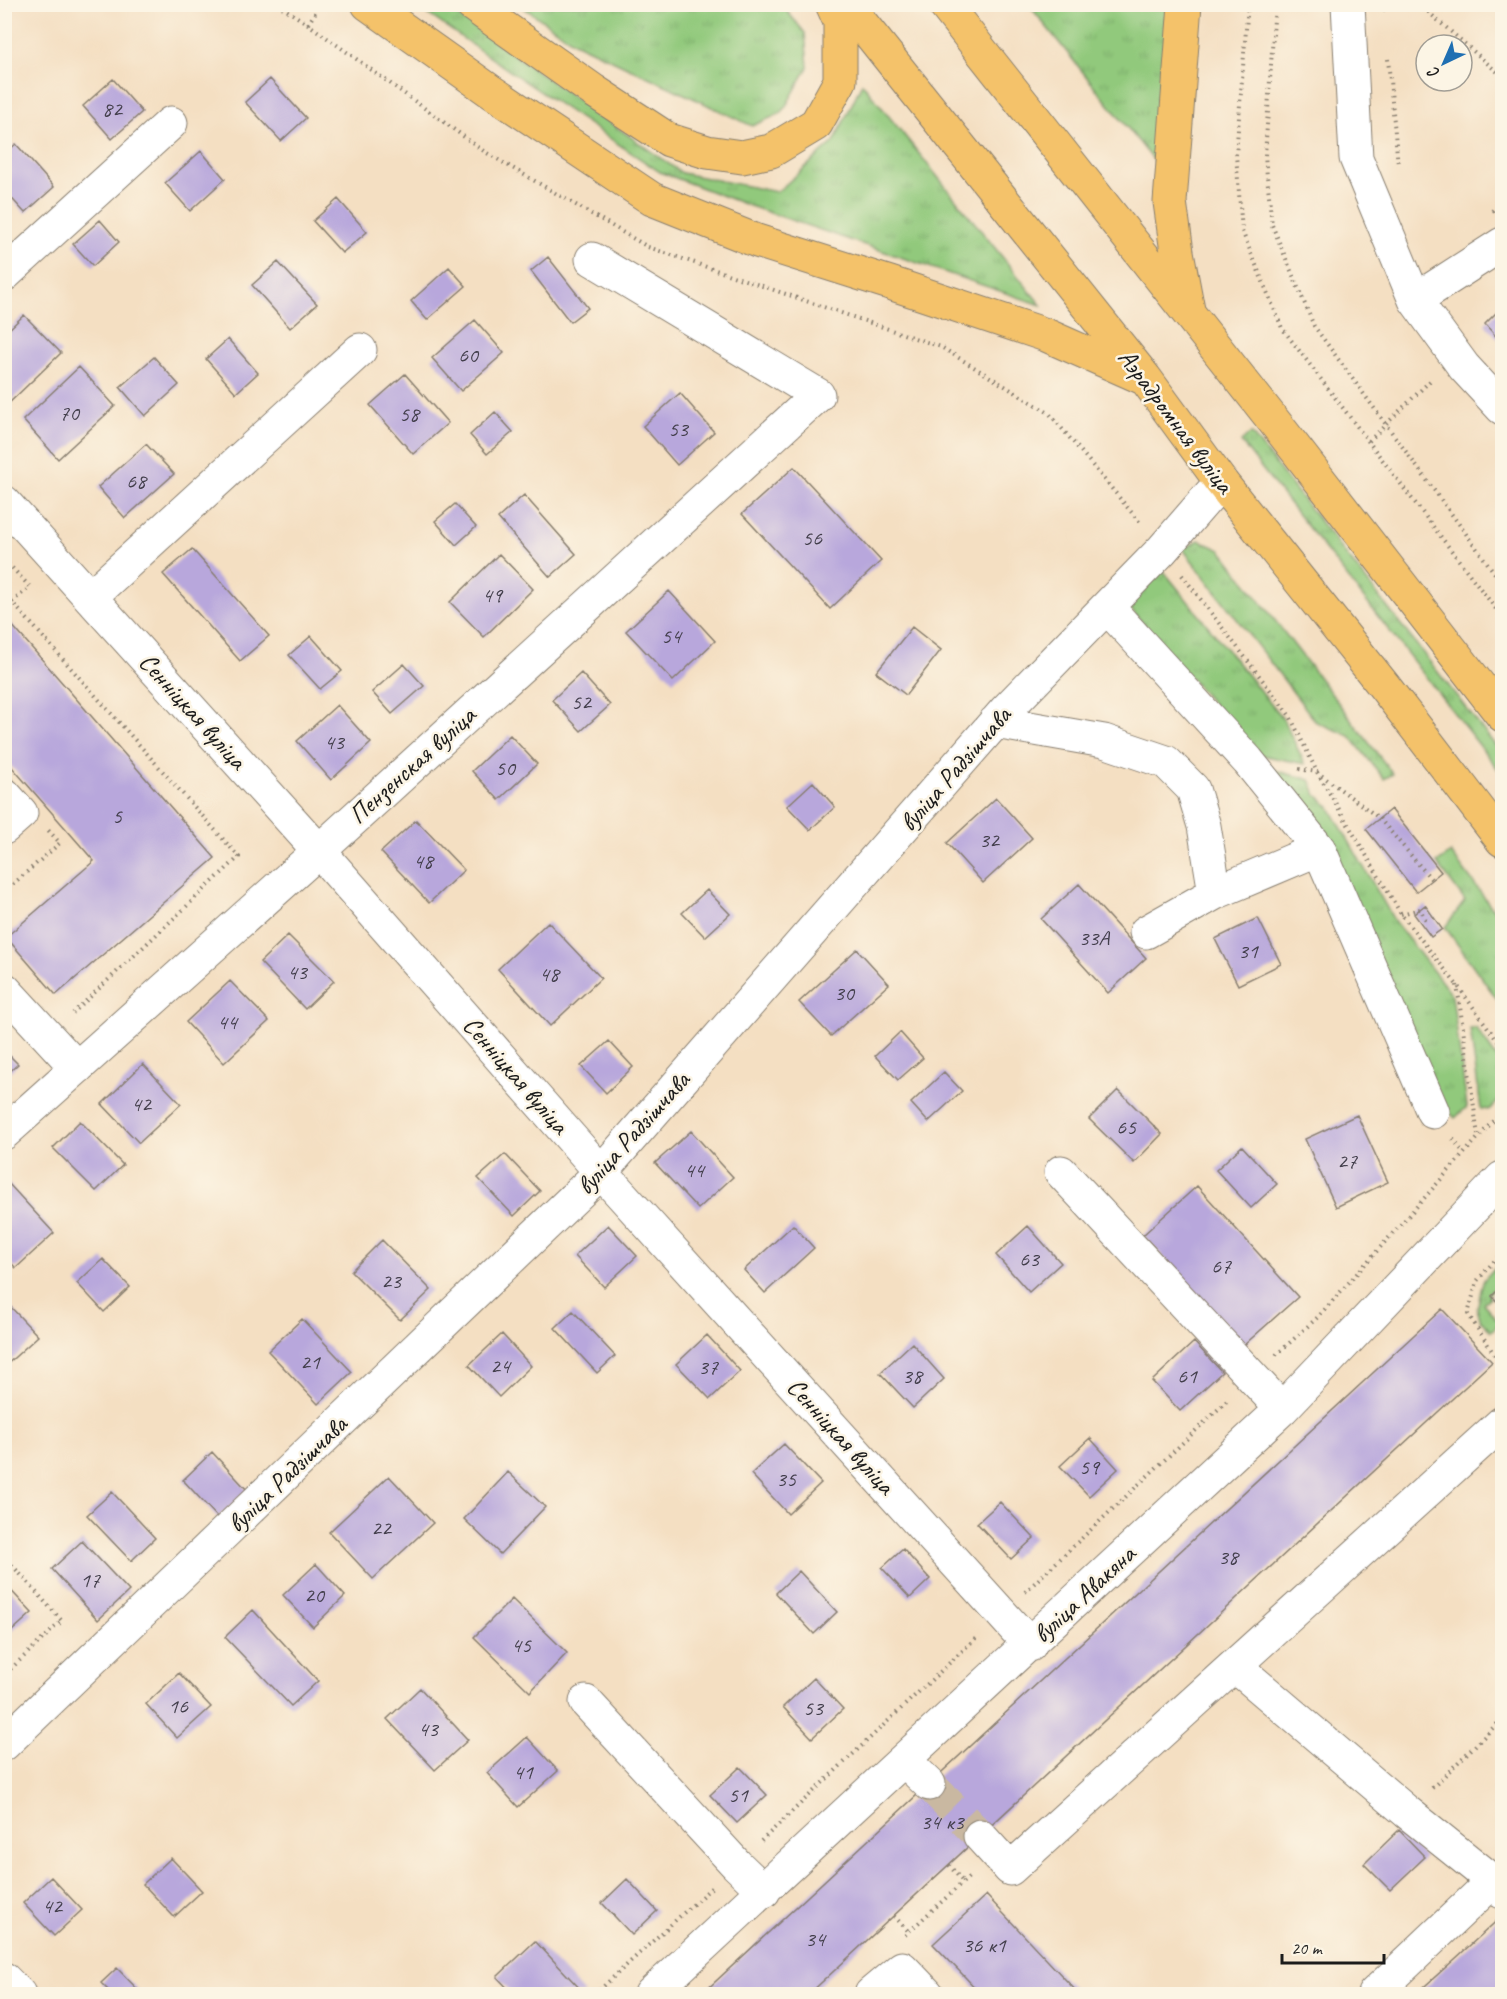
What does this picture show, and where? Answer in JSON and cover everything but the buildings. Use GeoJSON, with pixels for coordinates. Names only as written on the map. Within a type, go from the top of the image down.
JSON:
{"type":"FeatureCollection","features":[{"type":"Feature","properties":{"kind":"main road"},"geometry":{"type":"LineString","coordinates":[[368,4],[489,90],[652,199],[757,241],[1046,335],[1145,378]]}},
{"type":"Feature","properties":{"kind":"main road"},"geometry":{"type":"LineString","coordinates":[[471,4],[669,140],[708,152],[742,157],[771,151],[816,124],[840,81],[840,22],[832,4]]}},
{"type":"Feature","properties":{"kind":"main road","name":"Аэрадромная вуліца"},"geometry":{"type":"LineString","coordinates":[[846,4],[1145,378],[1221,482],[1384,686],[1503,840]]}},
{"type":"Feature","properties":{"kind":"main road"},"geometry":{"type":"LineString","coordinates":[[944,4],[1503,715]]}},
{"type":"Feature","properties":{"kind":"main road"},"geometry":{"type":"LineString","coordinates":[[1185,4],[1170,202],[1189,315]]}},
{"type":"Feature","properties":{"kind":"street"},"geometry":{"type":"LineString","coordinates":[[1348,4],[1356,158],[1415,300],[1456,356],[1503,408]]}},
{"type":"Feature","properties":{"kind":"street"},"geometry":{"type":"LineString","coordinates":[[4,275],[171,123]]}},
{"type":"Feature","properties":{"kind":"street"},"geometry":{"type":"LineString","coordinates":[[1415,300],[1503,244]]}},
{"type":"Feature","properties":{"kind":"street","name":"Пензенская вуліца"},"geometry":{"type":"LineString","coordinates":[[4,1133],[68,1058],[319,850],[818,395],[592,259]]}},
{"type":"Feature","properties":{"kind":"street"},"geometry":{"type":"LineString","coordinates":[[90,597],[360,350]]}},
{"type":"Feature","properties":{"kind":"street","name":"вуліца Радзішчава"},"geometry":{"type":"LineString","coordinates":[[4,1744],[601,1172],[995,722],[1162,550],[1221,482]]}},
{"type":"Feature","properties":{"kind":"street","name":"Сенніцкая вуліца"},"geometry":{"type":"LineString","coordinates":[[4,502],[319,850],[601,1172],[1030,1645]]}},
{"type":"Feature","properties":{"kind":"street"},"geometry":{"type":"LineString","coordinates":[[1107,607],[1248,761],[1319,849],[1433,1112]]}},
{"type":"Feature","properties":{"kind":"street"},"geometry":{"type":"LineString","coordinates":[[995,722],[1104,741],[1166,762],[1193,789],[1204,826],[1215,893]]}},
{"type":"Feature","properties":{"kind":"street"},"geometry":{"type":"LineString","coordinates":[[4,794],[21,813],[4,828]]}},
{"type":"Feature","properties":{"kind":"street"},"geometry":{"type":"LineString","coordinates":[[1146,932],[1215,893],[1319,849]]}},
{"type":"Feature","properties":{"kind":"street"},"geometry":{"type":"LineString","coordinates":[[4,989],[68,1058]]}},
{"type":"Feature","properties":{"kind":"street"},"geometry":{"type":"LineString","coordinates":[[1061,1172],[1282,1409]]}},
{"type":"Feature","properties":{"kind":"street","name":"вуліца Авакяна"},"geometry":{"type":"LineString","coordinates":[[651,1995],[1282,1409],[1503,1178]]}},
{"type":"Feature","properties":{"kind":"street"},"geometry":{"type":"LineString","coordinates":[[988,1845],[1010,1869],[1503,1423]]}},
{"type":"Feature","properties":{"kind":"street"},"geometry":{"type":"LineString","coordinates":[[1235,1666],[1498,1886],[1374,1995]]}},
{"type":"Feature","properties":{"kind":"street"},"geometry":{"type":"LineString","coordinates":[[586,1702],[736,1864],[764,1891]]}},
{"type":"Feature","properties":{"kind":"street"},"geometry":{"type":"LineString","coordinates":[[904,1760],[929,1784]]}},
{"type":"Feature","properties":{"kind":"street"},"geometry":{"type":"LineString","coordinates":[[871,1995],[902,1968],[927,1995]]}},
{"type":"Feature","properties":{"kind":"street"},"geometry":{"type":"LineString","coordinates":[[4,1979],[19,1995]]}},
{"type":"Feature","properties":{"kind":"path"},"geometry":{"type":"LineString","coordinates":[[277,4],[485,152],[648,247],[940,347],[1049,413],[1162,550],[1290,716],[1317,772],[1401,914],[1503,1047]]}},
{"type":"Feature","properties":{"kind":"path"},"geometry":{"type":"LineString","coordinates":[[308,24],[321,4]]}},
{"type":"Feature","properties":{"kind":"path"},"geometry":{"type":"LineString","coordinates":[[1248,4],[1236,155],[1242,231],[1282,328],[1503,617]]}},
{"type":"Feature","properties":{"kind":"path"},"geometry":{"type":"LineString","coordinates":[[1275,4],[1265,156],[1272,225],[1314,326],[1503,583]]}},
{"type":"Feature","properties":{"kind":"path"},"geometry":{"type":"LineString","coordinates":[[1384,22],[1383,7],[1397,4]]}},
{"type":"Feature","properties":{"kind":"path"},"geometry":{"type":"LineString","coordinates":[[1419,4],[1503,76]]}},
{"type":"Feature","properties":{"kind":"path"},"geometry":{"type":"LineString","coordinates":[[1388,57],[1399,176]]}},
{"type":"Feature","properties":{"kind":"path"},"geometry":{"type":"LineString","coordinates":[[1369,441],[1456,356]]}},
{"type":"Feature","properties":{"kind":"path"},"geometry":{"type":"LineString","coordinates":[[4,559],[30,587],[12,602],[239,857],[59,1026],[68,1058]]}},
{"type":"Feature","properties":{"kind":"path"},"geometry":{"type":"LineString","coordinates":[[1317,772],[1379,818],[1432,880]]}},
{"type":"Feature","properties":{"kind":"path"},"geometry":{"type":"LineString","coordinates":[[1401,914],[1420,909],[1427,922]]}},
{"type":"Feature","properties":{"kind":"path"},"geometry":{"type":"LineString","coordinates":[[1457,985],[1478,1136]]}},
{"type":"Feature","properties":{"kind":"path"},"geometry":{"type":"LineString","coordinates":[[596,1995],[1318,1317],[1478,1136],[1503,1111]]}},
{"type":"Feature","properties":{"kind":"path"},"geometry":{"type":"LineString","coordinates":[[1503,1252],[1477,1281],[1468,1314],[1503,1366]]}},
{"type":"Feature","properties":{"kind":"path"},"geometry":{"type":"LineString","coordinates":[[4,1556],[62,1621],[4,1675]]}},
{"type":"Feature","properties":{"kind":"path"},"geometry":{"type":"LineString","coordinates":[[4,1665],[9,1671]]}},
{"type":"Feature","properties":{"kind":"path"},"geometry":{"type":"LineString","coordinates":[[1407,1812],[1503,1719]]}},
{"type":"Feature","properties":{"kind":"path"},"geometry":{"type":"LineString","coordinates":[[901,1938],[963,1882],[988,1845]]}},
{"type":"Feature","properties":{"kind":"path"},"geometry":{"type":"LineString","coordinates":[[949,1865],[963,1882]]}},
{"type":"Feature","properties":{"kind":"path"},"geometry":{"type":"LineString","coordinates":[[894,1916],[909,1932]]}},
{"type":"Feature","properties":{"kind":"green space"},"geometry":{"type":"Polygon","coordinates":[[[415,5],[443,5],[682,173],[777,192],[834,142],[862,83],[1041,305],[747,205],[660,172],[415,5]]]}},
{"type":"Feature","properties":{"kind":"green space"},"geometry":{"type":"Polygon","coordinates":[[[520,5],[782,5],[805,33],[808,67],[782,113],[752,126],[574,42],[520,5]]]}},
{"type":"Feature","properties":{"kind":"green space"},"geometry":{"type":"Polygon","coordinates":[[[1029,5],[1170,5],[1159,167],[1029,5]]]}},
{"type":"Feature","properties":{"kind":"green space"},"geometry":{"type":"Polygon","coordinates":[[[1251,433],[1502,754],[1502,774],[1241,442],[1251,433]]]}},
{"type":"Feature","properties":{"kind":"green space"},"geometry":{"type":"Polygon","coordinates":[[[1199,540],[1221,550],[1393,774],[1384,779],[1350,736],[1316,722],[1183,549],[1199,540]]]}},
{"type":"Feature","properties":{"kind":"green space"},"geometry":{"type":"Polygon","coordinates":[[[1162,569],[1283,719],[1305,764],[1256,754],[1128,606],[1162,569]]]}},
{"type":"Feature","properties":{"kind":"green space"},"geometry":{"type":"Polygon","coordinates":[[[1270,769],[1310,780],[1316,794],[1329,806],[1395,922],[1452,995],[1467,1107],[1455,1118],[1439,1101],[1270,769]]]}},
{"type":"Feature","properties":{"kind":"green space"},"geometry":{"type":"Polygon","coordinates":[[[1451,853],[1502,921],[1502,1006],[1445,927],[1465,901],[1437,863],[1451,853]]]}},
{"type":"Feature","properties":{"kind":"green space"},"geometry":{"type":"Polygon","coordinates":[[[1476,1028],[1502,1065],[1502,1097],[1490,1110],[1481,1109],[1470,1029],[1476,1028]]]}},
{"type":"Feature","properties":{"kind":"green space"},"geometry":{"type":"Polygon","coordinates":[[[1502,1259],[1502,1280],[1488,1294],[1490,1297],[1483,1303],[1500,1323],[1491,1331],[1481,1321],[1477,1309],[1483,1281],[1502,1259]]]}},
{"type":"Feature","properties":{"kind":"tunnel"},"geometry":{"type":"LineString","coordinates":[[929,1784],[980,1836]]}}]}
